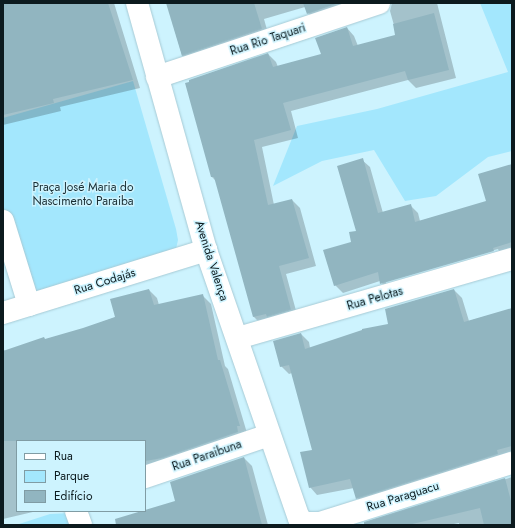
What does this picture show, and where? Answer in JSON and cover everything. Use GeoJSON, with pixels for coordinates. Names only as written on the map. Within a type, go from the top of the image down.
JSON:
{"type":"FeatureCollection","features":[{"type":"Feature","properties":{"kind":"street","name":"Avenida Valença"},"geometry":{"type":"LineString","coordinates":[[137,3],[206,250],[238,338],[269,435],[302,521]]}},
{"type":"Feature","properties":{"kind":"street","name":"Rua Rio Taquari"},"geometry":{"type":"LineString","coordinates":[[157,77],[378,3]]}},
{"type":"Feature","properties":{"kind":"street"},"geometry":{"type":"LineString","coordinates":[[3,221],[29,305]]}},
{"type":"Feature","properties":{"kind":"street","name":"Rua Codajás"},"geometry":{"type":"LineString","coordinates":[[3,313],[206,250]]}},
{"type":"Feature","properties":{"kind":"street","name":"Rua Pelotas"},"geometry":{"type":"LineString","coordinates":[[238,338],[512,259]]}},
{"type":"Feature","properties":{"kind":"street","name":"Rua Paraibuna"},"geometry":{"type":"LineString","coordinates":[[146,477],[269,435]]}},
{"type":"Feature","properties":{"kind":"street","name":"Rua Paraguacu"},"geometry":{"type":"LineString","coordinates":[[302,521],[315,524],[334,519],[512,463]]}},
{"type":"Feature","properties":{"kind":"street"},"geometry":{"type":"LineString","coordinates":[[76,512],[81,525]]}},
{"type":"Feature","properties":{"kind":"green space"},"geometry":{"type":"Polygon","coordinates":[[[480,3],[512,3],[512,151],[488,157],[436,196],[405,201],[374,150],[322,161],[273,186],[297,126],[377,109],[508,72],[480,3]]]}},
{"type":"Feature","properties":{"kind":"green space","name":"Praça José Maria do Nascimento Paraiba"},"geometry":{"type":"Polygon","coordinates":[[[133,81],[176,229],[178,240],[176,249],[31,299],[3,206],[3,118],[133,81]]]}},
{"type":"Feature","properties":{"kind":"green space"},"geometry":{"type":"Polygon","coordinates":[[[72,513],[76,525],[16,525],[50,514],[72,513]]]}},
{"type":"Feature","properties":{"kind":"building"},"geometry":{"type":"Polygon","coordinates":[[[3,3],[108,3],[133,80],[53,99],[54,103],[3,115],[3,3]]]}},
{"type":"Feature","properties":{"kind":"building"},"geometry":{"type":"Polygon","coordinates":[[[166,3],[254,3],[262,29],[182,56],[166,3]]]}},
{"type":"Feature","properties":{"kind":"building"},"geometry":{"type":"Polygon","coordinates":[[[303,3],[339,3],[307,14],[303,3]]]}},
{"type":"Feature","properties":{"kind":"building"},"geometry":{"type":"Polygon","coordinates":[[[434,13],[449,70],[408,80],[405,71],[283,103],[291,130],[254,140],[268,205],[292,199],[309,258],[279,266],[291,310],[267,317],[266,314],[253,317],[214,177],[211,177],[185,83],[189,82],[189,80],[268,53],[273,67],[321,54],[315,38],[347,27],[353,46],[395,35],[393,24],[434,13]]]}},
{"type":"Feature","properties":{"kind":"building"},"geometry":{"type":"Polygon","coordinates":[[[363,158],[378,213],[411,204],[415,222],[486,201],[478,174],[512,164],[512,242],[493,248],[494,251],[380,284],[378,272],[334,286],[323,250],[351,242],[349,232],[356,231],[337,166],[363,158]]]}},
{"type":"Feature","properties":{"kind":"building"},"geometry":{"type":"Polygon","coordinates":[[[149,289],[154,305],[203,294],[218,360],[220,360],[240,426],[237,426],[238,432],[163,458],[146,461],[146,440],[3,441],[3,351],[44,337],[45,339],[115,317],[110,299],[149,289]]]}},
{"type":"Feature","properties":{"kind":"building"},"geometry":{"type":"Polygon","coordinates":[[[454,289],[464,322],[512,308],[512,446],[497,450],[498,454],[356,499],[350,479],[309,488],[300,452],[312,450],[289,365],[280,367],[273,341],[301,333],[305,349],[362,329],[388,324],[385,309],[454,289]]]}},
{"type":"Feature","properties":{"kind":"building"},"geometry":{"type":"Polygon","coordinates":[[[244,457],[262,525],[116,525],[115,519],[138,512],[146,512],[146,510],[175,501],[170,482],[244,457]]]}},
{"type":"Feature","properties":{"kind":"building"},"geometry":{"type":"Polygon","coordinates":[[[505,478],[512,505],[512,525],[484,525],[480,508],[408,525],[364,525],[364,522],[505,478]]]}}]}
